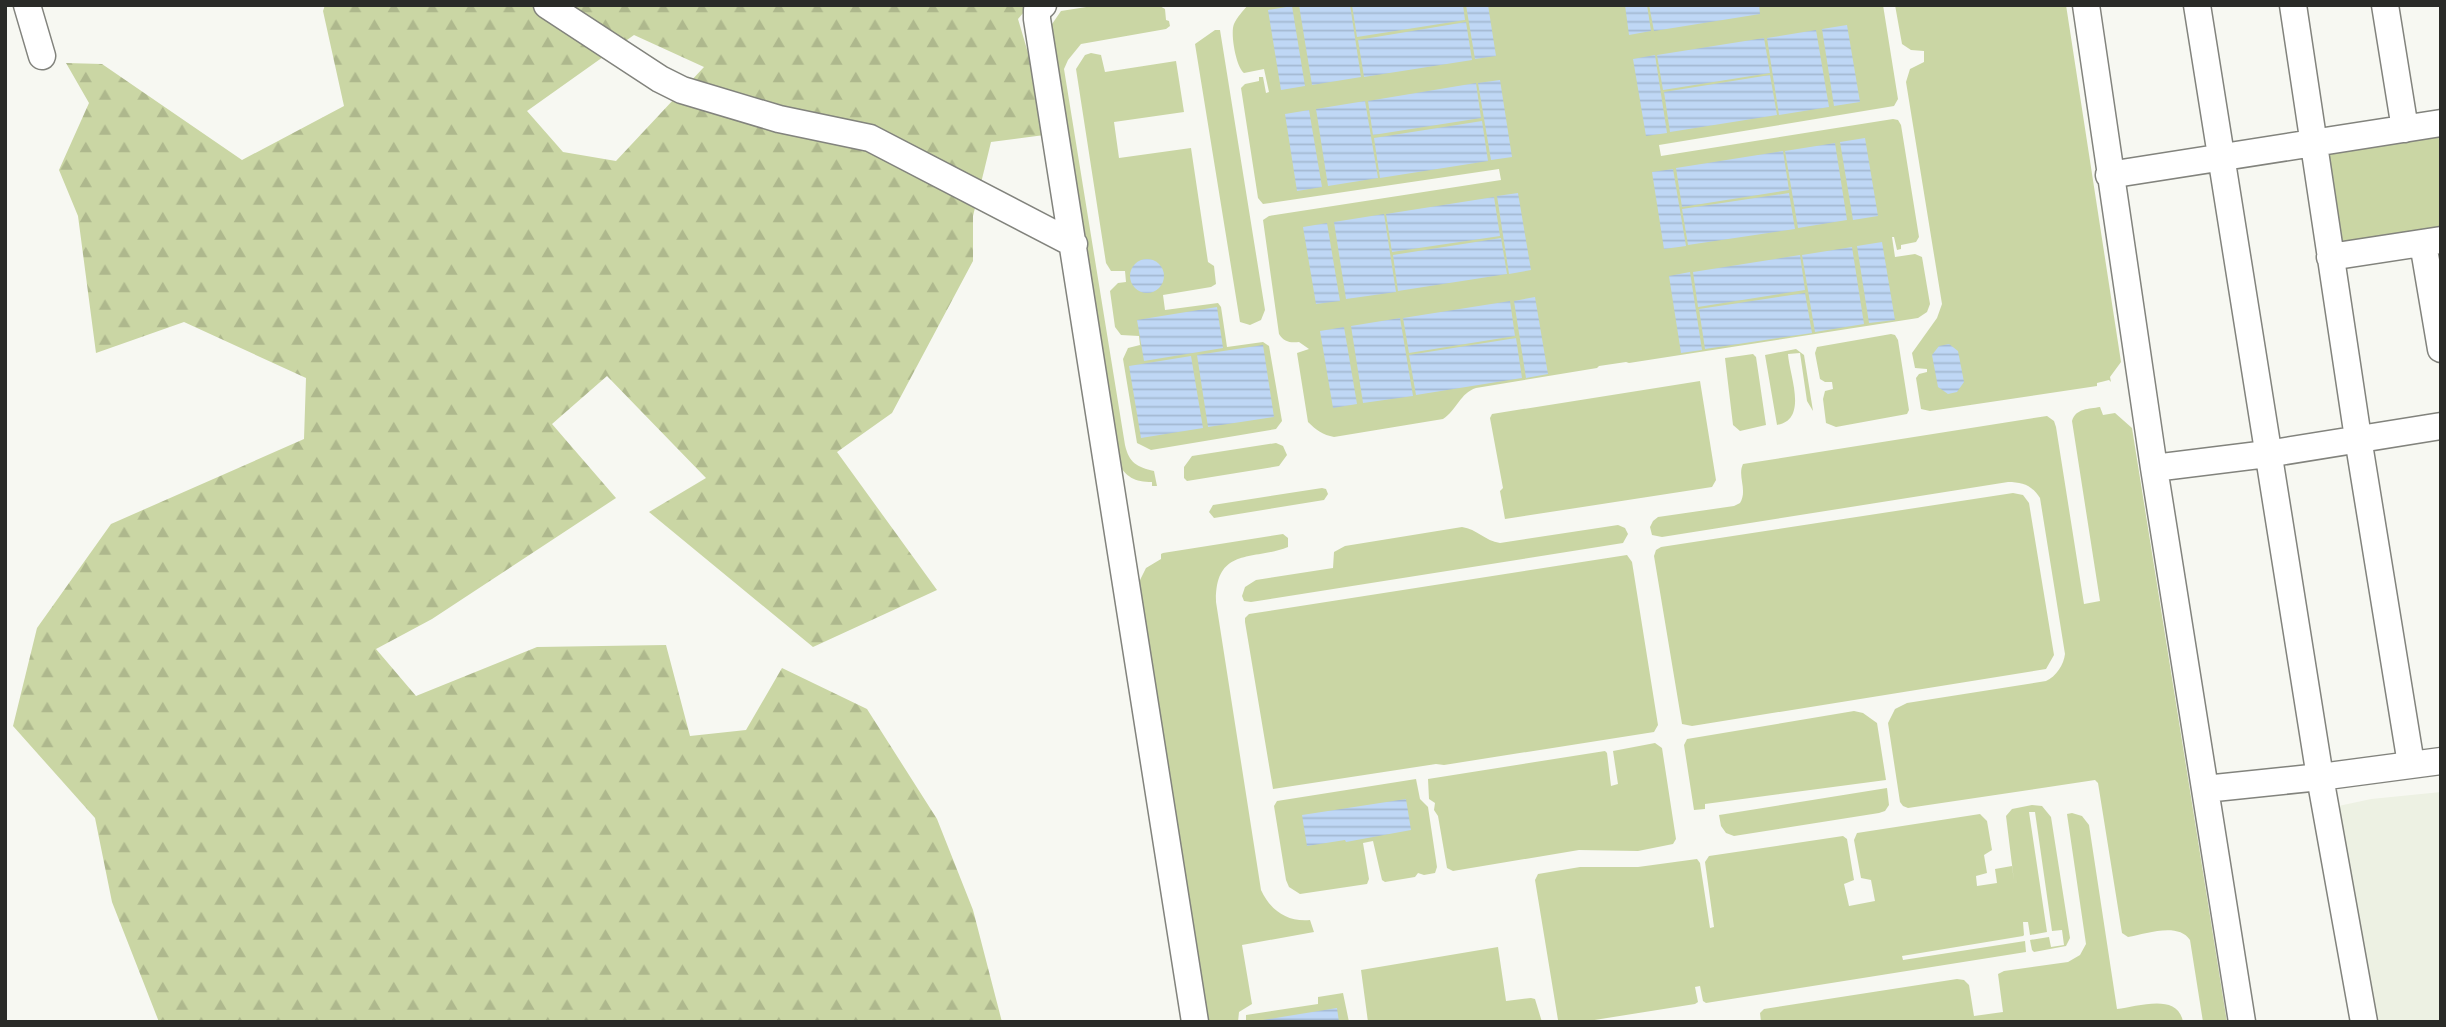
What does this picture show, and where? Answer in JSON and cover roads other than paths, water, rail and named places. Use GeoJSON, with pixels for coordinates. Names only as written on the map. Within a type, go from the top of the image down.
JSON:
{"type":"FeatureCollection","features":[{"type":"Feature","properties":{"kind":"street"},"geometry":{"type":"LineString","coordinates":[[27,5],[42,56]]}},
{"type":"Feature","properties":{"kind":"street"},"geometry":{"type":"LineString","coordinates":[[547,5],[660,79],[682,90],[779,119],[870,138],[1074,244]]}},
{"type":"Feature","properties":{"kind":"street"},"geometry":{"type":"LineString","coordinates":[[1042,5],[1037,10],[1037,19],[1195,1022]]}},
{"type":"Feature","properties":{"kind":"street"},"geometry":{"type":"LineString","coordinates":[[2086,5],[2109,175],[2242,1022]]}},
{"type":"Feature","properties":{"kind":"street"},"geometry":{"type":"LineString","coordinates":[[2197,5],[2320,777],[2364,1022]]}},
{"type":"Feature","properties":{"kind":"street"},"geometry":{"type":"LineString","coordinates":[[2293,5],[2358,438],[2411,764]]}},
{"type":"Feature","properties":{"kind":"street"},"geometry":{"type":"LineString","coordinates":[[2385,5],[2405,129]]}},
{"type":"Feature","properties":{"kind":"street"},"geometry":{"type":"LineString","coordinates":[[2109,175],[2441,123]]}},
{"type":"Feature","properties":{"kind":"street"},"geometry":{"type":"LineString","coordinates":[[2330,257],[2432,242],[2441,349]]}},
{"type":"Feature","properties":{"kind":"street"},"geometry":{"type":"LineString","coordinates":[[2154,468],[2267,454],[2441,426]]}},
{"type":"Feature","properties":{"kind":"street"},"geometry":{"type":"LineString","coordinates":[[2205,789],[2441,761]]}},
{"type":"Feature","properties":{"kind":"water"},"geometry":{"type":"Polygon","coordinates":[[[1299,5],[1350,5],[1361,77],[1312,85],[1299,5]]]}},
{"type":"Feature","properties":{"kind":"water"},"geometry":{"type":"Polygon","coordinates":[[[1352,5],[1463,5],[1465,20],[1357,37],[1352,5]]]}},
{"type":"Feature","properties":{"kind":"water"},"geometry":{"type":"Polygon","coordinates":[[[1466,5],[1488,5],[1496,56],[1475,59],[1466,5]]]}},
{"type":"Feature","properties":{"kind":"water"},"geometry":{"type":"Polygon","coordinates":[[[1625,5],[1647,5],[1651,31],[1629,35],[1625,5]]]}},
{"type":"Feature","properties":{"kind":"water"},"geometry":{"type":"Polygon","coordinates":[[[1649,5],[1759,5],[1760,14],[1654,31],[1649,5]]]}},
{"type":"Feature","properties":{"kind":"water"},"geometry":{"type":"Polygon","coordinates":[[[1292,6],[1305,86],[1281,90],[1268,10],[1292,6]]]}},
{"type":"Feature","properties":{"kind":"water"},"geometry":{"type":"Polygon","coordinates":[[[1466,22],[1472,60],[1364,77],[1358,40],[1466,22]]]}},
{"type":"Feature","properties":{"kind":"water"},"geometry":{"type":"Polygon","coordinates":[[[1847,25],[1860,102],[1834,106],[1822,29],[1847,25]]]}},
{"type":"Feature","properties":{"kind":"water"},"geometry":{"type":"Polygon","coordinates":[[[1816,30],[1829,107],[1779,115],[1767,38],[1816,30]]]}},
{"type":"Feature","properties":{"kind":"water"},"geometry":{"type":"Polygon","coordinates":[[[1764,38],[1770,73],[1663,90],[1657,55],[1764,38]]]}},
{"type":"Feature","properties":{"kind":"water"},"geometry":{"type":"Polygon","coordinates":[[[1655,55],[1667,133],[1646,136],[1633,59],[1655,55]]]}},
{"type":"Feature","properties":{"kind":"water"},"geometry":{"type":"Polygon","coordinates":[[[1770,75],[1777,115],[1670,132],[1664,92],[1770,75]]]}},
{"type":"Feature","properties":{"kind":"water"},"geometry":{"type":"Polygon","coordinates":[[[1500,80],[1512,157],[1491,160],[1478,83],[1500,80]]]}},
{"type":"Feature","properties":{"kind":"water"},"geometry":{"type":"Polygon","coordinates":[[[1476,83],[1481,118],[1373,135],[1368,101],[1476,83]]]}},
{"type":"Feature","properties":{"kind":"water"},"geometry":{"type":"Polygon","coordinates":[[[1365,101],[1378,178],[1328,186],[1316,109],[1365,101]]]}},
{"type":"Feature","properties":{"kind":"water"},"geometry":{"type":"Polygon","coordinates":[[[1309,110],[1322,187],[1297,191],[1285,114],[1309,110]]]}},
{"type":"Feature","properties":{"kind":"water"},"geometry":{"type":"Polygon","coordinates":[[[1482,121],[1488,161],[1380,178],[1374,138],[1482,121]]]}},
{"type":"Feature","properties":{"kind":"water"},"geometry":{"type":"Polygon","coordinates":[[[1865,138],[1878,216],[1853,220],[1840,142],[1865,138]]]}},
{"type":"Feature","properties":{"kind":"water"},"geometry":{"type":"Polygon","coordinates":[[[1835,143],[1847,220],[1798,228],[1785,151],[1835,143]]]}},
{"type":"Feature","properties":{"kind":"water"},"geometry":{"type":"Polygon","coordinates":[[[1783,151],[1789,190],[1682,207],[1676,168],[1783,151]]]}},
{"type":"Feature","properties":{"kind":"water"},"geometry":{"type":"Polygon","coordinates":[[[1673,169],[1686,246],[1664,249],[1652,172],[1673,169]]]}},
{"type":"Feature","properties":{"kind":"water"},"geometry":{"type":"Polygon","coordinates":[[[1518,193],[1531,270],[1509,274],[1497,196],[1518,193]]]}},
{"type":"Feature","properties":{"kind":"water"},"geometry":{"type":"Polygon","coordinates":[[[1789,193],[1795,229],[1688,245],[1682,209],[1789,193]]]}},
{"type":"Feature","properties":{"kind":"water"},"geometry":{"type":"Polygon","coordinates":[[[1494,197],[1500,236],[1392,252],[1386,214],[1494,197]]]}},
{"type":"Feature","properties":{"kind":"water"},"geometry":{"type":"Polygon","coordinates":[[[1384,214],[1396,292],[1346,299],[1334,222],[1384,214]]]}},
{"type":"Feature","properties":{"kind":"water"},"geometry":{"type":"Polygon","coordinates":[[[1327,223],[1340,301],[1316,304],[1303,227],[1327,223]]]}},
{"type":"Feature","properties":{"kind":"water"},"geometry":{"type":"Polygon","coordinates":[[[1501,238],[1507,274],[1398,291],[1393,255],[1501,238]]]}},
{"type":"Feature","properties":{"kind":"water"},"geometry":{"type":"Polygon","coordinates":[[[1882,242],[1895,320],[1869,323],[1857,246],[1882,242]]]}},
{"type":"Feature","properties":{"kind":"water"},"geometry":{"type":"Polygon","coordinates":[[[1852,247],[1864,324],[1815,332],[1802,255],[1852,247]]]}},
{"type":"Feature","properties":{"kind":"water"},"geometry":{"type":"Polygon","coordinates":[[[1800,255],[1805,290],[1698,307],[1693,272],[1800,255]]]}},
{"type":"Feature","properties":{"kind":"water"},"geometry":{"type":"Polygon","coordinates":[[[1147,259],[1159,264],[1164,276],[1159,288],[1147,293],[1135,288],[1130,276],[1135,264],[1147,259]]]}},
{"type":"Feature","properties":{"kind":"water"},"geometry":{"type":"Polygon","coordinates":[[[1690,272],[1702,350],[1681,353],[1669,276],[1690,272]]]}},
{"type":"Feature","properties":{"kind":"water"},"geometry":{"type":"Polygon","coordinates":[[[1805,293],[1812,333],[1705,349],[1699,309],[1805,293]]]}},
{"type":"Feature","properties":{"kind":"water"},"geometry":{"type":"Polygon","coordinates":[[[1535,297],[1548,374],[1526,378],[1514,301],[1535,297]]]}},
{"type":"Feature","properties":{"kind":"water"},"geometry":{"type":"Polygon","coordinates":[[[1510,301],[1515,336],[1409,353],[1403,318],[1510,301]]]}},
{"type":"Feature","properties":{"kind":"water"},"geometry":{"type":"Polygon","coordinates":[[[1217,307],[1223,348],[1144,361],[1137,320],[1217,307]]]}},
{"type":"Feature","properties":{"kind":"water"},"geometry":{"type":"Polygon","coordinates":[[[1400,318],[1413,396],[1363,403],[1351,326],[1400,318]]]}},
{"type":"Feature","properties":{"kind":"water"},"geometry":{"type":"Polygon","coordinates":[[[1344,327],[1357,404],[1333,408],[1320,331],[1344,327]]]}},
{"type":"Feature","properties":{"kind":"water"},"geometry":{"type":"Polygon","coordinates":[[[1516,338],[1522,378],[1416,395],[1409,355],[1516,338]]]}},
{"type":"Feature","properties":{"kind":"water"},"geometry":{"type":"Polygon","coordinates":[[[1949,344],[1958,351],[1964,382],[1957,392],[1948,394],[1938,387],[1932,355],[1939,346],[1949,344]]]}},
{"type":"Feature","properties":{"kind":"water"},"geometry":{"type":"Polygon","coordinates":[[[1263,345],[1274,417],[1208,427],[1197,355],[1263,345]]]}},
{"type":"Feature","properties":{"kind":"water"},"geometry":{"type":"Polygon","coordinates":[[[1191,356],[1203,428],[1141,438],[1129,366],[1191,356]]]}},
{"type":"Feature","properties":{"kind":"water"},"geometry":{"type":"Polygon","coordinates":[[[1406,799],[1411,830],[1307,846],[1302,815],[1406,799]]]}},
{"type":"Feature","properties":{"kind":"water"},"geometry":{"type":"Polygon","coordinates":[[[1337,1008],[1339,1022],[1257,1022],[1257,1021],[1337,1008]]]}}]}
